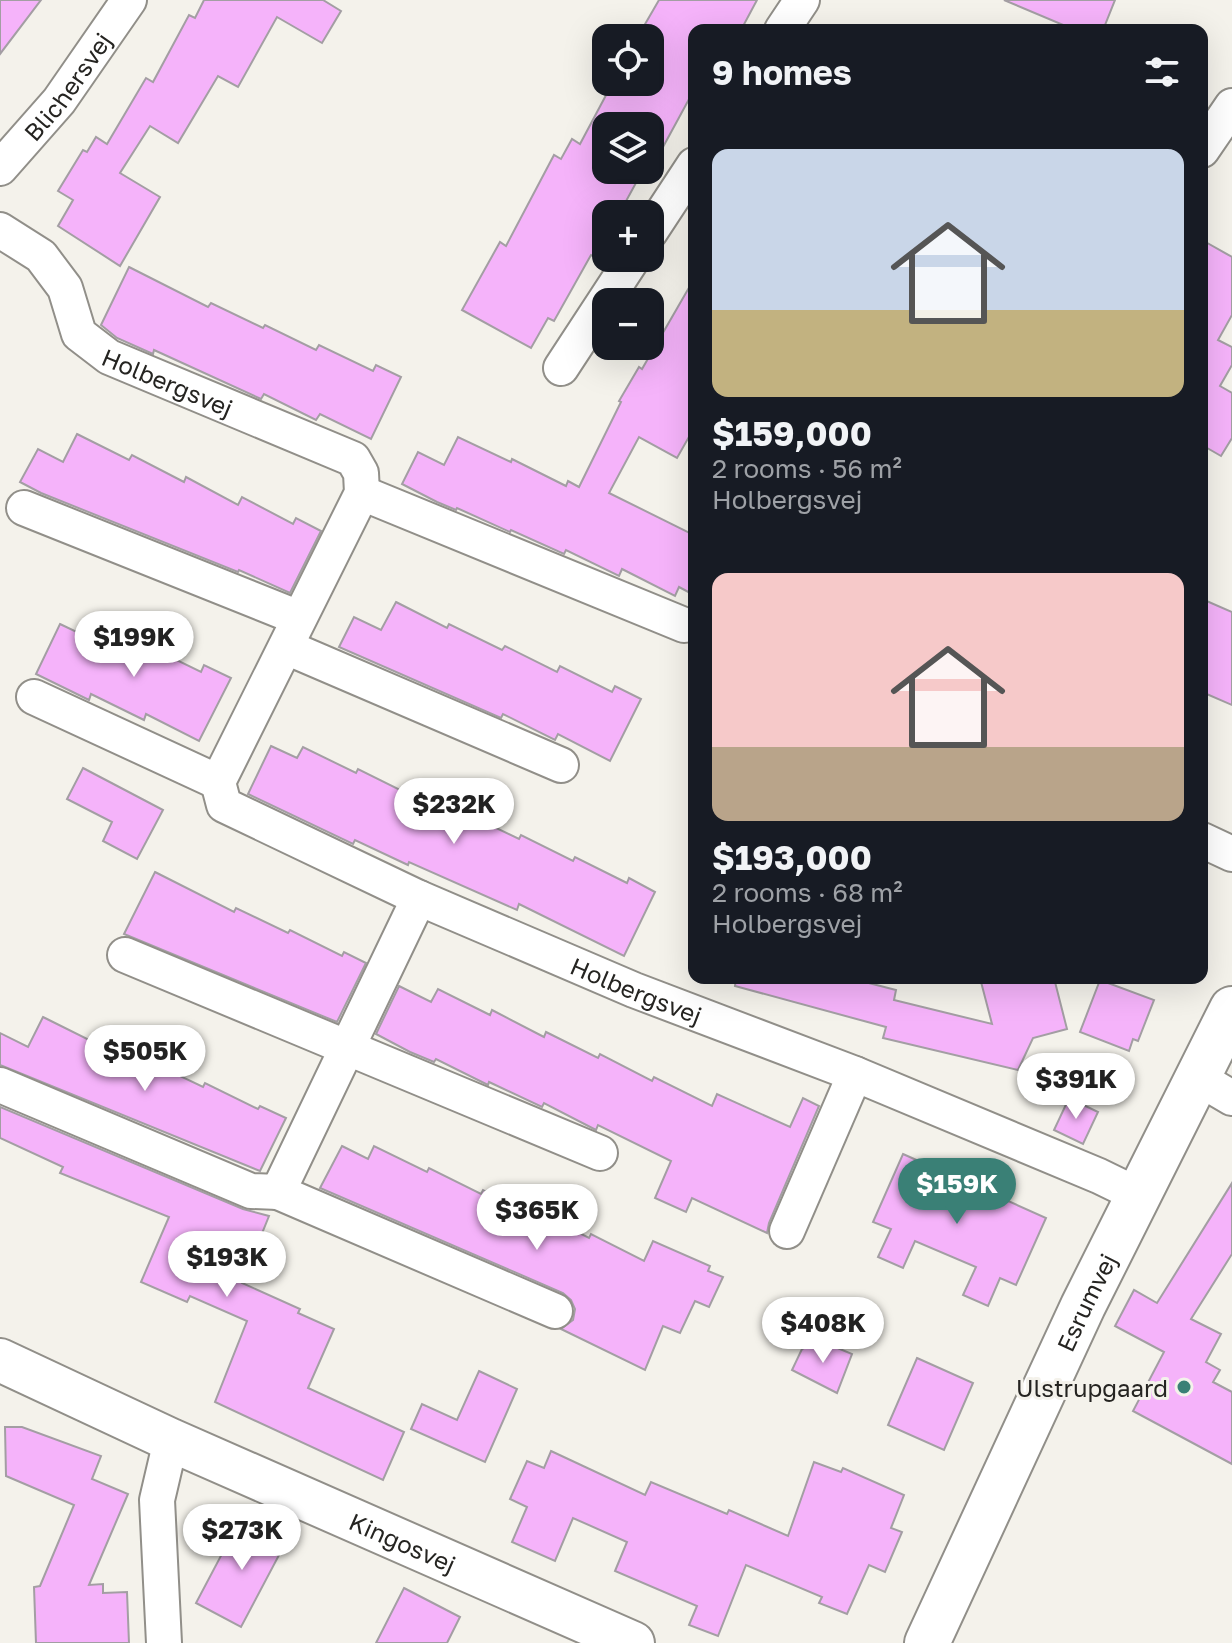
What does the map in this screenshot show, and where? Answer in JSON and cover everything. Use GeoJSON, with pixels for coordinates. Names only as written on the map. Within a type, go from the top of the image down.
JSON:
{"type":"FeatureCollection","features":[{"type":"Feature","properties":{"kind":"main road","name":"Esrumvej"},"geometry":{"type":"LineString","coordinates":[[927,1643],[1083,1306],[1138,1195],[1215,1088],[1232,1009]]}},
{"type":"Feature","properties":{"kind":"street","name":"Blichersvej"},"geometry":{"type":"LineString","coordinates":[[0,168],[59,101],[129,0]]}},
{"type":"Feature","properties":{"kind":"street"},"geometry":{"type":"LineString","coordinates":[[786,24],[802,0]]}},
{"type":"Feature","properties":{"kind":"street"},"geometry":{"type":"LineString","coordinates":[[1208,141],[1232,106]]}},
{"type":"Feature","properties":{"kind":"street"},"geometry":{"type":"LineString","coordinates":[[664,211],[688,174]]}},
{"type":"Feature","properties":{"kind":"street","name":"Holbergsvej"},"geometry":{"type":"LineString","coordinates":[[0,230],[41,256],[65,288],[79,334],[109,357],[353,459],[361,473],[362,493]]}},
{"type":"Feature","properties":{"kind":"street"},"geometry":{"type":"LineString","coordinates":[[561,368],[624,272]]}},
{"type":"Feature","properties":{"kind":"street"},"geometry":{"type":"LineString","coordinates":[[34,697],[218,782],[362,493],[684,625]]}},
{"type":"Feature","properties":{"kind":"street"},"geometry":{"type":"LineString","coordinates":[[24,508],[292,632],[561,765]]}},
{"type":"Feature","properties":{"kind":"street","name":"Holbergsvej"},"geometry":{"type":"LineString","coordinates":[[218,782],[224,805],[419,898],[634,990],[855,1074],[1138,1195]]}},
{"type":"Feature","properties":{"kind":"street"},"geometry":{"type":"LineString","coordinates":[[1208,843],[1232,854]]}},
{"type":"Feature","properties":{"kind":"street"},"geometry":{"type":"LineString","coordinates":[[278,1192],[419,898]]}},
{"type":"Feature","properties":{"kind":"street"},"geometry":{"type":"LineString","coordinates":[[125,955],[600,1153]]}},
{"type":"Feature","properties":{"kind":"street"},"geometry":{"type":"LineString","coordinates":[[787,1231],[855,1074]]}},
{"type":"Feature","properties":{"kind":"street"},"geometry":{"type":"LineString","coordinates":[[0,1085],[251,1191],[278,1192],[555,1311]]}},
{"type":"Feature","properties":{"kind":"street","name":"Kingosvej"},"geometry":{"type":"LineString","coordinates":[[0,1360],[171,1440],[633,1643]]}},
{"type":"Feature","properties":{"kind":"street"},"geometry":{"type":"LineString","coordinates":[[164,1643],[157,1500],[171,1440]]}},
{"type":"Feature","properties":{"kind":"building"},"geometry":{"type":"Polygon","coordinates":[[[0,0],[41,0],[0,54],[0,0]]]}},
{"type":"Feature","properties":{"kind":"building"},"geometry":{"type":"Polygon","coordinates":[[[204,0],[323,0],[341,11],[322,43],[277,17],[238,87],[218,76],[178,143],[150,126],[120,173],[160,197],[120,266],[58,226],[73,200],[58,191],[83,150],[87,152],[96,137],[107,144],[146,78],[153,82],[189,15],[195,18],[204,0]]]}},
{"type":"Feature","properties":{"kind":"building"},"geometry":{"type":"Polygon","coordinates":[[[659,0],[757,0],[744,24],[688,24],[688,101],[664,145],[664,112],[597,112],[606,96],[664,96],[664,24],[645,24],[659,0]]]}},
{"type":"Feature","properties":{"kind":"building"},"geometry":{"type":"Polygon","coordinates":[[[1004,0],[1115,0],[1105,24],[1061,24],[1004,0]]]}},
{"type":"Feature","properties":{"kind":"building"},"geometry":{"type":"Polygon","coordinates":[[[592,121],[592,184],[635,184],[627,200],[592,200],[592,256],[554,321],[548,318],[531,348],[462,310],[500,242],[506,246],[554,155],[561,159],[572,139],[580,144],[592,121]]]}},
{"type":"Feature","properties":{"kind":"building"},"geometry":{"type":"Polygon","coordinates":[[[1208,243],[1232,257],[1232,315],[1218,340],[1232,347],[1232,365],[1220,386],[1232,393],[1232,438],[1221,456],[1208,448],[1208,243]]]}},
{"type":"Feature","properties":{"kind":"building"},"geometry":{"type":"Polygon","coordinates":[[[129,267],[208,307],[211,303],[316,350],[319,345],[373,371],[376,365],[401,377],[371,439],[320,414],[316,420],[264,394],[261,399],[154,350],[153,354],[117,338],[101,325],[129,267]]]}},
{"type":"Feature","properties":{"kind":"building"},"geometry":{"type":"Polygon","coordinates":[[[688,289],[688,439],[677,458],[639,437],[609,493],[688,532],[688,592],[679,587],[675,596],[622,569],[619,576],[566,550],[564,554],[437,502],[402,484],[418,452],[444,465],[458,437],[566,486],[568,481],[579,487],[619,401],[639,367],[642,369],[647,360],[664,360],[664,331],[688,289]]]}},
{"type":"Feature","properties":{"kind":"building"},"geometry":{"type":"Polygon","coordinates":[[[77,434],[129,460],[132,455],[184,482],[186,477],[238,505],[242,497],[293,524],[296,518],[321,531],[290,593],[20,482],[38,449],[63,462],[77,434]]]}},
{"type":"Feature","properties":{"kind":"building"},"geometry":{"type":"Polygon","coordinates":[[[396,602],[447,628],[449,624],[502,650],[505,646],[557,672],[560,666],[612,692],[615,686],[641,699],[610,761],[558,734],[555,740],[503,714],[501,718],[339,647],[354,617],[381,630],[396,602]]]}},
{"type":"Feature","properties":{"kind":"building"},"geometry":{"type":"Polygon","coordinates":[[[1208,602],[1232,612],[1232,705],[1208,695],[1208,602]]]}},
{"type":"Feature","properties":{"kind":"building"},"geometry":{"type":"Polygon","coordinates":[[[60,624],[87,637],[92,625],[145,651],[148,646],[201,672],[204,665],[231,678],[199,741],[146,714],[144,720],[91,694],[89,700],[36,674],[60,624]]]}},
{"type":"Feature","properties":{"kind":"building"},"geometry":{"type":"Polygon","coordinates":[[[271,746],[297,758],[303,747],[356,773],[358,769],[410,795],[412,791],[519,839],[521,835],[573,861],[575,857],[627,883],[629,878],[655,892],[624,956],[519,904],[517,910],[355,840],[353,844],[248,794],[271,746]]]}},
{"type":"Feature","properties":{"kind":"building"},"geometry":{"type":"Polygon","coordinates":[[[83,768],[163,810],[137,859],[103,841],[112,822],[67,799],[83,768]]]}},
{"type":"Feature","properties":{"kind":"building"},"geometry":{"type":"Polygon","coordinates":[[[155,872],[234,912],[236,908],[342,956],[344,952],[366,963],[337,1022],[124,934],[155,872]]]}},
{"type":"Feature","properties":{"kind":"building"},"geometry":{"type":"Polygon","coordinates":[[[873,984],[896,990],[894,1000],[992,1024],[982,984],[1056,984],[1067,1029],[1033,1038],[1018,1070],[883,1038],[886,1027],[735,986],[873,984]]]}},
{"type":"Feature","properties":{"kind":"building"},"geometry":{"type":"Polygon","coordinates":[[[1098,984],[1111,984],[1154,1000],[1138,1041],[1133,1039],[1129,1051],[1080,1032],[1098,984]]]}},
{"type":"Feature","properties":{"kind":"building"},"geometry":{"type":"Polygon","coordinates":[[[399,986],[431,1002],[438,989],[490,1015],[492,1010],[544,1037],[546,1032],[598,1058],[600,1054],[652,1081],[654,1077],[712,1106],[717,1094],[790,1127],[803,1098],[819,1106],[767,1233],[692,1198],[686,1212],[655,1198],[671,1161],[598,1125],[596,1130],[544,1103],[542,1107],[489,1082],[488,1085],[376,1034],[399,986]]]}},
{"type":"Feature","properties":{"kind":"building"},"geometry":{"type":"Polygon","coordinates":[[[43,1017],[95,1043],[97,1039],[149,1065],[151,1062],[203,1087],[205,1083],[258,1109],[260,1106],[286,1118],[260,1171],[0,1065],[0,1033],[28,1047],[43,1017]]]}},
{"type":"Feature","properties":{"kind":"building"},"geometry":{"type":"Polygon","coordinates":[[[1069,1098],[1098,1112],[1083,1144],[1054,1130],[1069,1098]]]}},
{"type":"Feature","properties":{"kind":"building"},"geometry":{"type":"Polygon","coordinates":[[[0,1107],[243,1209],[269,1216],[242,1283],[300,1309],[298,1313],[334,1329],[308,1388],[404,1432],[383,1480],[215,1402],[247,1321],[190,1296],[187,1302],[141,1282],[169,1217],[60,1173],[63,1167],[0,1138],[0,1107]]]}},
{"type":"Feature","properties":{"kind":"building"},"geometry":{"type":"Polygon","coordinates":[[[342,1146],[368,1159],[374,1146],[427,1172],[429,1168],[481,1194],[483,1190],[535,1217],[538,1212],[589,1238],[591,1234],[644,1261],[653,1241],[710,1266],[708,1271],[723,1277],[709,1307],[695,1301],[680,1333],[663,1326],[645,1370],[561,1329],[573,1320],[575,1309],[563,1293],[320,1188],[342,1146]]]}},
{"type":"Feature","properties":{"kind":"building"},"geometry":{"type":"Polygon","coordinates":[[[903,1154],[1046,1218],[1016,1285],[1000,1278],[988,1306],[963,1295],[976,1267],[915,1241],[903,1268],[878,1257],[891,1229],[873,1222],[903,1154]]]}},
{"type":"Feature","properties":{"kind":"building"},"geometry":{"type":"Polygon","coordinates":[[[1232,1183],[1232,1254],[1191,1319],[1221,1334],[1206,1362],[1220,1370],[1213,1382],[1232,1392],[1232,1464],[1133,1411],[1164,1352],[1115,1326],[1134,1290],[1157,1303],[1232,1183]]]}},
{"type":"Feature","properties":{"kind":"building"},"geometry":{"type":"Polygon","coordinates":[[[816,1342],[852,1354],[837,1393],[792,1370],[802,1349],[816,1342]]]}},
{"type":"Feature","properties":{"kind":"building"},"geometry":{"type":"Polygon","coordinates":[[[917,1358],[973,1383],[944,1450],[888,1425],[917,1358]]]}},
{"type":"Feature","properties":{"kind":"building"},"geometry":{"type":"Polygon","coordinates":[[[479,1371],[517,1389],[485,1462],[411,1429],[422,1404],[457,1420],[479,1371]]]}},
{"type":"Feature","properties":{"kind":"building"},"geometry":{"type":"Polygon","coordinates":[[[5,1427],[22,1427],[101,1456],[92,1479],[128,1494],[89,1585],[103,1584],[103,1593],[127,1592],[129,1643],[36,1643],[34,1587],[40,1586],[74,1505],[6,1476],[5,1427]]]}},
{"type":"Feature","properties":{"kind":"building"},"geometry":{"type":"Polygon","coordinates":[[[551,1451],[645,1495],[651,1482],[727,1514],[729,1510],[788,1536],[814,1462],[841,1472],[843,1468],[904,1495],[891,1528],[902,1532],[885,1572],[869,1565],[847,1614],[819,1603],[822,1597],[746,1565],[718,1636],[689,1625],[697,1606],[615,1571],[627,1542],[573,1518],[555,1561],[512,1542],[527,1507],[510,1499],[527,1461],[544,1468],[551,1451]]]}},
{"type":"Feature","properties":{"kind":"building"},"geometry":{"type":"Polygon","coordinates":[[[242,1516],[287,1540],[241,1627],[196,1603],[242,1516]]]}},
{"type":"Feature","properties":{"kind":"building"},"geometry":{"type":"Polygon","coordinates":[[[404,1588],[460,1617],[447,1643],[376,1643],[404,1588]]]}},
{"type":"Feature","properties":{"kind":"place","name":"Ulstrupgaard"},"geometry":{"type":"Point","coordinates":[1184,1387]}}]}
